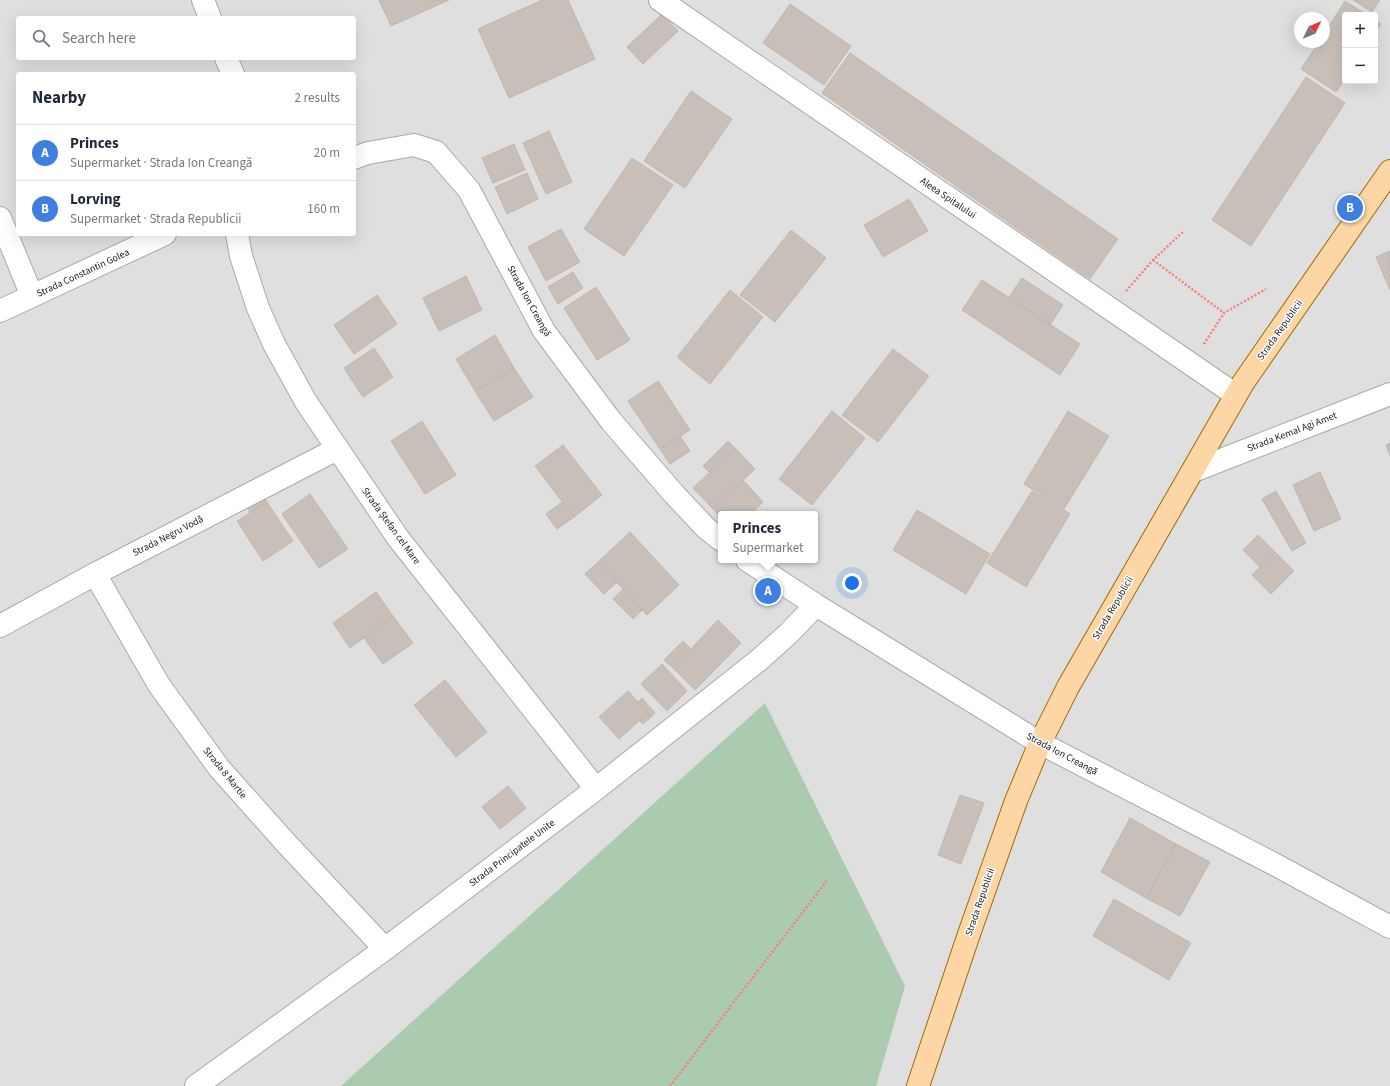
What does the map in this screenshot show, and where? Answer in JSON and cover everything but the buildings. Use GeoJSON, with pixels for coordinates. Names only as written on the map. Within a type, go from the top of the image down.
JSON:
{"type":"FeatureCollection","features":[{"type":"Feature","properties":{"kind":"main road","name":"Strada Republicii"},"geometry":{"type":"LineString","coordinates":[[918,1086],[1016,801],[1040,743],[1068,687],[1194,471],[1236,395],[1390,171]]}},
{"type":"Feature","properties":{"kind":"street"},"geometry":{"type":"LineString","coordinates":[[203,0],[209,16]]}},
{"type":"Feature","properties":{"kind":"street","name":"Aleea Spitalului"},"geometry":{"type":"LineString","coordinates":[[660,0],[1236,395]]}},
{"type":"Feature","properties":{"kind":"street"},"geometry":{"type":"LineString","coordinates":[[227,60],[232,72]]}},
{"type":"Feature","properties":{"kind":"street","name":"Strada Ion Creangă"},"geometry":{"type":"LineString","coordinates":[[356,157],[414,145],[436,152],[469,190],[548,338],[610,421],[674,494],[706,528],[718,538]]}},
{"type":"Feature","properties":{"kind":"street"},"geometry":{"type":"LineString","coordinates":[[0,218],[32,296]]}},
{"type":"Feature","properties":{"kind":"street","name":"Strada Constantin Golea"},"geometry":{"type":"LineString","coordinates":[[0,311],[161,236]]}},
{"type":"Feature","properties":{"kind":"street","name":"Strada Ștefan cel Mare"},"geometry":{"type":"LineString","coordinates":[[237,236],[241,256],[258,308],[274,344],[306,402],[398,538],[596,789]]}},
{"type":"Feature","properties":{"kind":"street","name":"Strada Kemal Agi Amet"},"geometry":{"type":"LineString","coordinates":[[1194,471],[1390,394]]}},
{"type":"Feature","properties":{"kind":"street","name":"Strada Negru Vodă"},"geometry":{"type":"LineString","coordinates":[[0,626],[95,574],[337,449]]}},
{"type":"Feature","properties":{"kind":"street","name":"Strada Ion Creangă"},"geometry":{"type":"LineString","coordinates":[[752,563],[816,605],[1040,743],[1267,860],[1390,927]]}},
{"type":"Feature","properties":{"kind":"street","name":"Strada 8 Martie"},"geometry":{"type":"LineString","coordinates":[[95,574],[159,685],[219,768],[285,842],[385,949]]}},
{"type":"Feature","properties":{"kind":"street","name":"Strada Principatele Unite"},"geometry":{"type":"LineString","coordinates":[[196,1086],[385,949],[596,789],[759,660],[788,634],[816,605]]}},
{"type":"Feature","properties":{"kind":"path"},"geometry":{"type":"LineString","coordinates":[[1110,309],[1153,260],[1184,231]]}},
{"type":"Feature","properties":{"kind":"path"},"geometry":{"type":"LineString","coordinates":[[1153,260],[1224,313]]}},
{"type":"Feature","properties":{"kind":"path"},"geometry":{"type":"LineString","coordinates":[[1201,372],[1202,347],[1224,313],[1266,289]]}},
{"type":"Feature","properties":{"kind":"path"},"geometry":{"type":"LineString","coordinates":[[670,1086],[828,879]]}},
{"type":"Feature","properties":{"kind":"shaded area"},"geometry":{"type":"Polygon","coordinates":[[[0,0],[1390,0],[1390,1086],[0,1086],[0,0]]]}},
{"type":"Feature","properties":{"kind":"green space"},"geometry":{"type":"Polygon","coordinates":[[[765,703],[905,986],[876,1086],[341,1086],[765,703]]]}},
{"type":"Feature","properties":{"kind":"place","name":"Lorving"},"geometry":{"type":"Point","coordinates":[1350,208]}},
{"type":"Feature","properties":{"kind":"place","name":"Princes"},"geometry":{"type":"Point","coordinates":[768,591]}}]}
